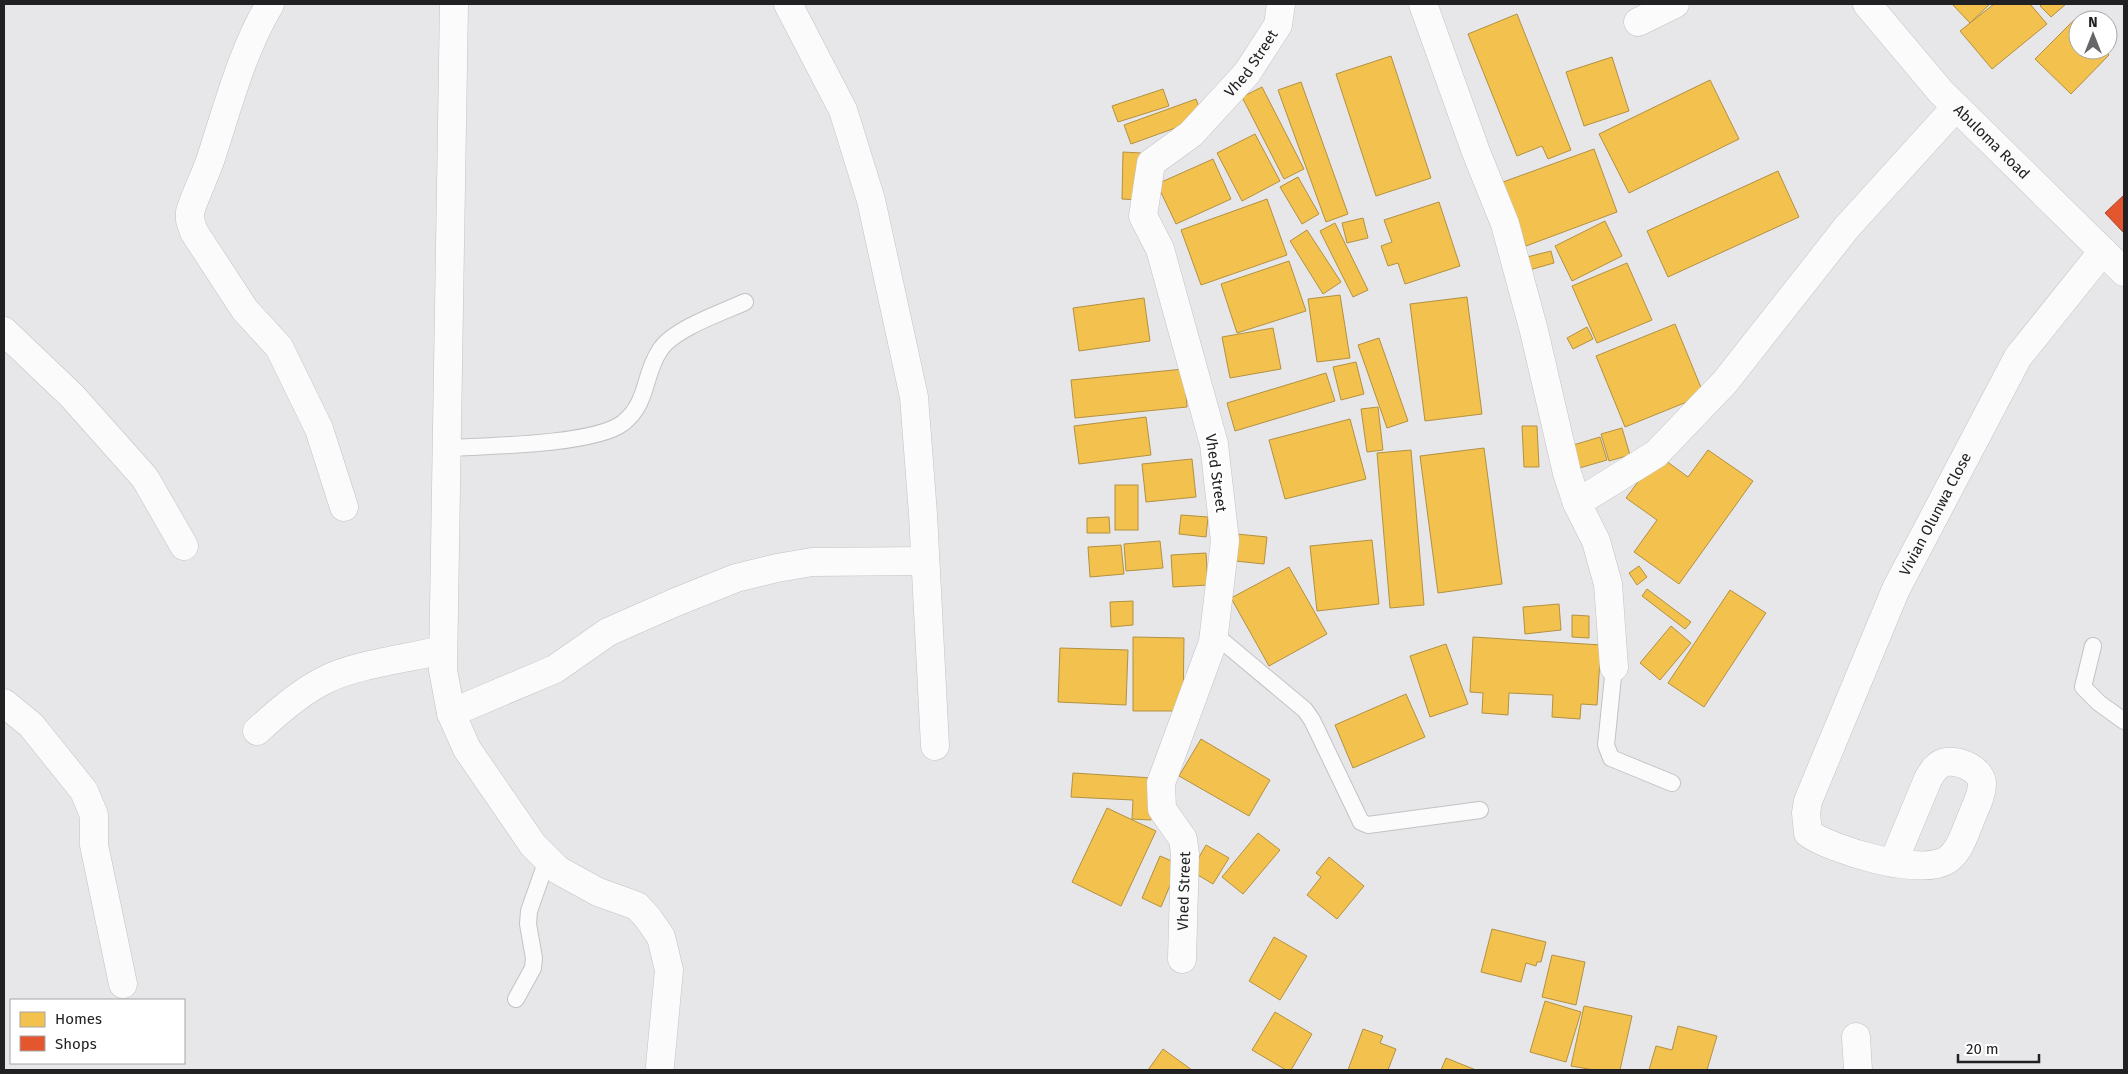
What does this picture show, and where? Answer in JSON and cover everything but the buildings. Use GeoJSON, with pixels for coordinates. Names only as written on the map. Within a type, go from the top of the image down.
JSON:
{"type":"FeatureCollection","features":[{"type":"Feature","properties":{"kind":"street"},"geometry":{"type":"LineString","coordinates":[[270,4],[238,75],[190,212],[190,220],[194,232],[245,310],[279,347],[319,430],[344,507]]}},
{"type":"Feature","properties":{"kind":"street"},"geometry":{"type":"LineString","coordinates":[[454,4],[443,650],[443,670],[451,713],[467,749],[533,846],[558,870],[598,892],[636,906],[648,918],[661,937],[669,970],[660,1066]]}},
{"type":"Feature","properties":{"kind":"street"},"geometry":{"type":"LineString","coordinates":[[788,4],[843,110],[871,200],[914,397],[935,746]]}},
{"type":"Feature","properties":{"kind":"street","name":"Vhed Street"},"geometry":{"type":"LineString","coordinates":[[1182,959],[1185,854],[1183,839],[1162,809],[1161,783],[1213,642],[1225,541],[1214,444],[1160,249],[1143,216],[1151,163],[1191,134],[1247,73],[1278,25],[1281,4]]}},
{"type":"Feature","properties":{"kind":"street"},"geometry":{"type":"LineString","coordinates":[[1423,4],[1476,152],[1505,224],[1534,331],[1567,473],[1577,503],[1596,541],[1608,584],[1614,667]]}},
{"type":"Feature","properties":{"kind":"street"},"geometry":{"type":"LineString","coordinates":[[1638,22],[1675,4]]}},
{"type":"Feature","properties":{"kind":"street","name":"Abuloma Road"},"geometry":{"type":"LineString","coordinates":[[1867,4],[1941,92],[2124,272]]}},
{"type":"Feature","properties":{"kind":"street"},"geometry":{"type":"LineString","coordinates":[[1577,503],[1656,454],[1725,382],[1847,227],[1956,107]]}},
{"type":"Feature","properties":{"kind":"street","name":"Vivian Olunwa Close"},"geometry":{"type":"LineString","coordinates":[[1892,863],[1818,840],[1808,833],[1806,813],[1808,801],[1896,590],[2018,357],[2103,252]]}},
{"type":"Feature","properties":{"kind":"street"},"geometry":{"type":"LineString","coordinates":[[4,331],[72,396],[146,478],[184,546]]}},
{"type":"Feature","properties":{"kind":"street"},"geometry":{"type":"LineString","coordinates":[[451,713],[555,669],[608,632],[736,578],[812,562],[925,561]]}},
{"type":"Feature","properties":{"kind":"street"},"geometry":{"type":"LineString","coordinates":[[257,731],[288,704],[322,681],[358,669],[443,650]]}},
{"type":"Feature","properties":{"kind":"street"},"geometry":{"type":"LineString","coordinates":[[4,703],[31,725],[84,791],[94,814],[94,846],[123,984]]}},
{"type":"Feature","properties":{"kind":"street"},"geometry":{"type":"LineString","coordinates":[[1856,1037],[1858,1070]]}},
{"type":"Feature","properties":{"kind":"lane"},"geometry":{"type":"LineString","coordinates":[[447,448],[512,445],[596,435],[622,423],[641,402],[660,349],[676,334],[745,302]]}},
{"type":"Feature","properties":{"kind":"lane"},"geometry":{"type":"LineString","coordinates":[[1214,634],[1305,710],[1312,720],[1361,822],[1368,825],[1480,810]]}},
{"type":"Feature","properties":{"kind":"lane"},"geometry":{"type":"LineString","coordinates":[[2093,646],[2083,687],[2098,703],[2124,720]]}},
{"type":"Feature","properties":{"kind":"lane"},"geometry":{"type":"LineString","coordinates":[[1614,667],[1606,746],[1612,758],[1672,783]]}},
{"type":"Feature","properties":{"kind":"lane"},"geometry":{"type":"LineString","coordinates":[[516,999],[533,968],[534,958],[528,924],[529,911],[547,860]]}}]}
